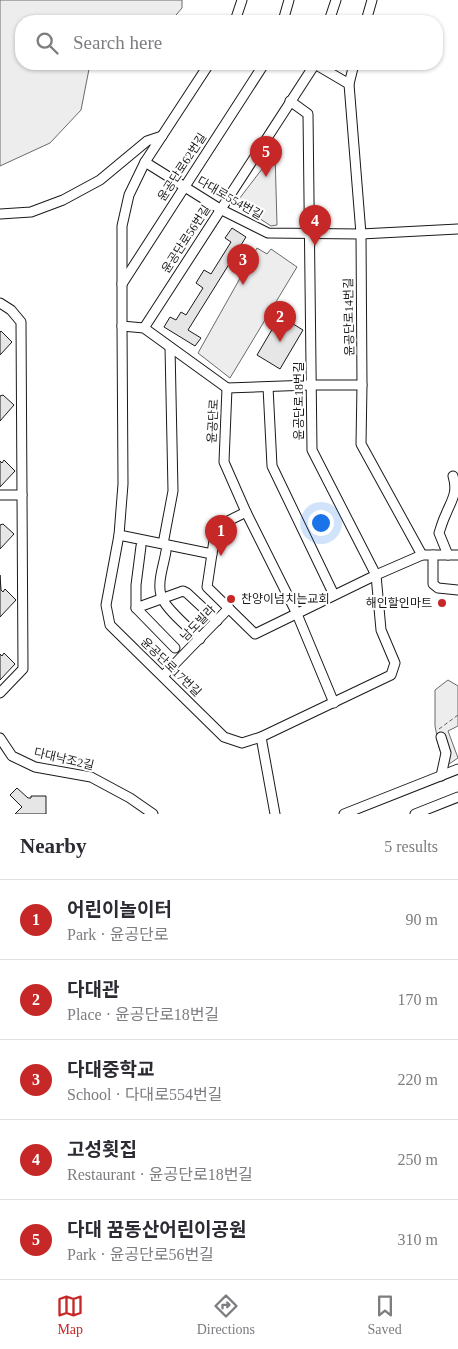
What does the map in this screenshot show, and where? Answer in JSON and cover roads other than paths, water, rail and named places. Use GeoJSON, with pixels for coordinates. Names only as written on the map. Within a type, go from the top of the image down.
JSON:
{"type":"FeatureCollection","features":[{"type":"Feature","properties":{"kind":"street"},"geometry":{"type":"LineString","coordinates":[[237,15],[242,0]]}},
{"type":"Feature","properties":{"kind":"street"},"geometry":{"type":"LineString","coordinates":[[285,15],[289,0]]}},
{"type":"Feature","properties":{"kind":"street"},"geometry":{"type":"LineString","coordinates":[[331,15],[336,0]]}},
{"type":"Feature","properties":{"kind":"street"},"geometry":{"type":"LineString","coordinates":[[368,15],[372,0]]}},
{"type":"Feature","properties":{"kind":"street"},"geometry":{"type":"LineString","coordinates":[[144,328],[122,326],[122,226],[129,195],[145,162],[205,70]]}},
{"type":"Feature","properties":{"kind":"street","name":"윤공단로62번길"},"geometry":{"type":"LineString","coordinates":[[122,284],[260,70]]}},
{"type":"Feature","properties":{"kind":"street","name":"윤공단로56번길"},"geometry":{"type":"LineString","coordinates":[[144,328],[311,70]]}},
{"type":"Feature","properties":{"kind":"street"},"geometry":{"type":"LineString","coordinates":[[325,70],[349,84]]}},
{"type":"Feature","properties":{"kind":"street","name":"윤공단로14번길"},"geometry":{"type":"LineString","coordinates":[[352,70],[349,84],[361,234],[362,385],[360,444],[422,555]]}},
{"type":"Feature","properties":{"kind":"street","name":"윤공단로18번길"},"geometry":{"type":"LineString","coordinates":[[290,101],[308,114],[312,450],[376,575]]}},
{"type":"Feature","properties":{"kind":"street"},"geometry":{"type":"LineString","coordinates":[[0,214],[31,212],[63,200],[100,180],[147,140],[162,136]]}},
{"type":"Feature","properties":{"kind":"street","name":"다대로554번길"},"geometry":{"type":"LineString","coordinates":[[145,162],[220,209],[268,233],[361,234],[458,229]]}},
{"type":"Feature","properties":{"kind":"street"},"geometry":{"type":"LineString","coordinates":[[0,303],[11,310],[21,322],[23,669],[0,693]]}},
{"type":"Feature","properties":{"kind":"street","name":"윤공단로17번길"},"geometry":{"type":"LineString","coordinates":[[122,326],[123,484],[119,535],[106,605],[110,625],[224,737],[242,743],[261,737],[391,675],[396,663],[381,630],[376,575]]}},
{"type":"Feature","properties":{"kind":"street","name":"윤공단로"},"geometry":{"type":"LineString","coordinates":[[144,328],[227,388],[224,462],[246,512],[297,614],[334,703]]}},
{"type":"Feature","properties":{"kind":"street"},"geometry":{"type":"LineString","coordinates":[[170,347],[173,491],[161,579],[162,598],[167,606],[200,638]]}},
{"type":"Feature","properties":{"kind":"street"},"geometry":{"type":"LineString","coordinates":[[227,388],[362,385]]}},
{"type":"Feature","properties":{"kind":"street"},"geometry":{"type":"LineString","coordinates":[[268,387],[272,466],[334,595]]}},
{"type":"Feature","properties":{"kind":"street"},"geometry":{"type":"LineString","coordinates":[[453,476],[456,485],[452,504],[439,533],[453,555]]}},
{"type":"Feature","properties":{"kind":"street"},"geometry":{"type":"LineString","coordinates":[[0,495],[22,495]]}},
{"type":"Feature","properties":{"kind":"street"},"geometry":{"type":"LineString","coordinates":[[246,512],[216,527],[208,587],[255,634],[376,575],[422,555],[453,555]]}},
{"type":"Feature","properties":{"kind":"street"},"geometry":{"type":"LineString","coordinates":[[119,535],[165,548],[212,554]]}},
{"type":"Feature","properties":{"kind":"street"},"geometry":{"type":"LineString","coordinates":[[141,546],[136,585],[136,608],[175,648]]}},
{"type":"Feature","properties":{"kind":"street"},"geometry":{"type":"LineString","coordinates":[[432,555],[433,584],[438,588],[458,590]]}},
{"type":"Feature","properties":{"kind":"street"},"geometry":{"type":"LineString","coordinates":[[136,608],[183,591],[216,621]]}},
{"type":"Feature","properties":{"kind":"street","name":"남도빌라"},"geometry":{"type":"LineString","coordinates":[[163,676],[229,608]]}},
{"type":"Feature","properties":{"kind":"street"},"geometry":{"type":"LineString","coordinates":[[261,737],[275,814]]}},
{"type":"Feature","properties":{"kind":"street"},"geometry":{"type":"LineString","coordinates":[[441,737],[446,753],[441,776]]}},
{"type":"Feature","properties":{"kind":"street","name":"다대낙조2길"},"geometry":{"type":"LineString","coordinates":[[0,738],[12,756],[35,768],[91,777],[130,798],[153,814]]}},
{"type":"Feature","properties":{"kind":"street"},"geometry":{"type":"LineString","coordinates":[[344,814],[458,769]]}},
{"type":"Feature","properties":{"kind":"street"},"geometry":{"type":"LineString","coordinates":[[415,814],[458,797]]}},
{"type":"Feature","properties":{"kind":"place","name":"다대 꿈동산어린이공원"},"geometry":{"type":"Point","coordinates":[266,177]}},
{"type":"Feature","properties":{"kind":"place","name":"고성횟집"},"geometry":{"type":"Point","coordinates":[315,246]}},
{"type":"Feature","properties":{"kind":"place","name":"다대중학교"},"geometry":{"type":"Point","coordinates":[243,285]}},
{"type":"Feature","properties":{"kind":"place","name":"다대관"},"geometry":{"type":"Point","coordinates":[280,342]}},
{"type":"Feature","properties":{"kind":"place","name":"어린이놀이터"},"geometry":{"type":"Point","coordinates":[221,556]}},
{"type":"Feature","properties":{"kind":"place","name":"찬양이넘치는교회"},"geometry":{"type":"Point","coordinates":[231,599]}},
{"type":"Feature","properties":{"kind":"place","name":"해인할인마트"},"geometry":{"type":"Point","coordinates":[442,603]}}]}
